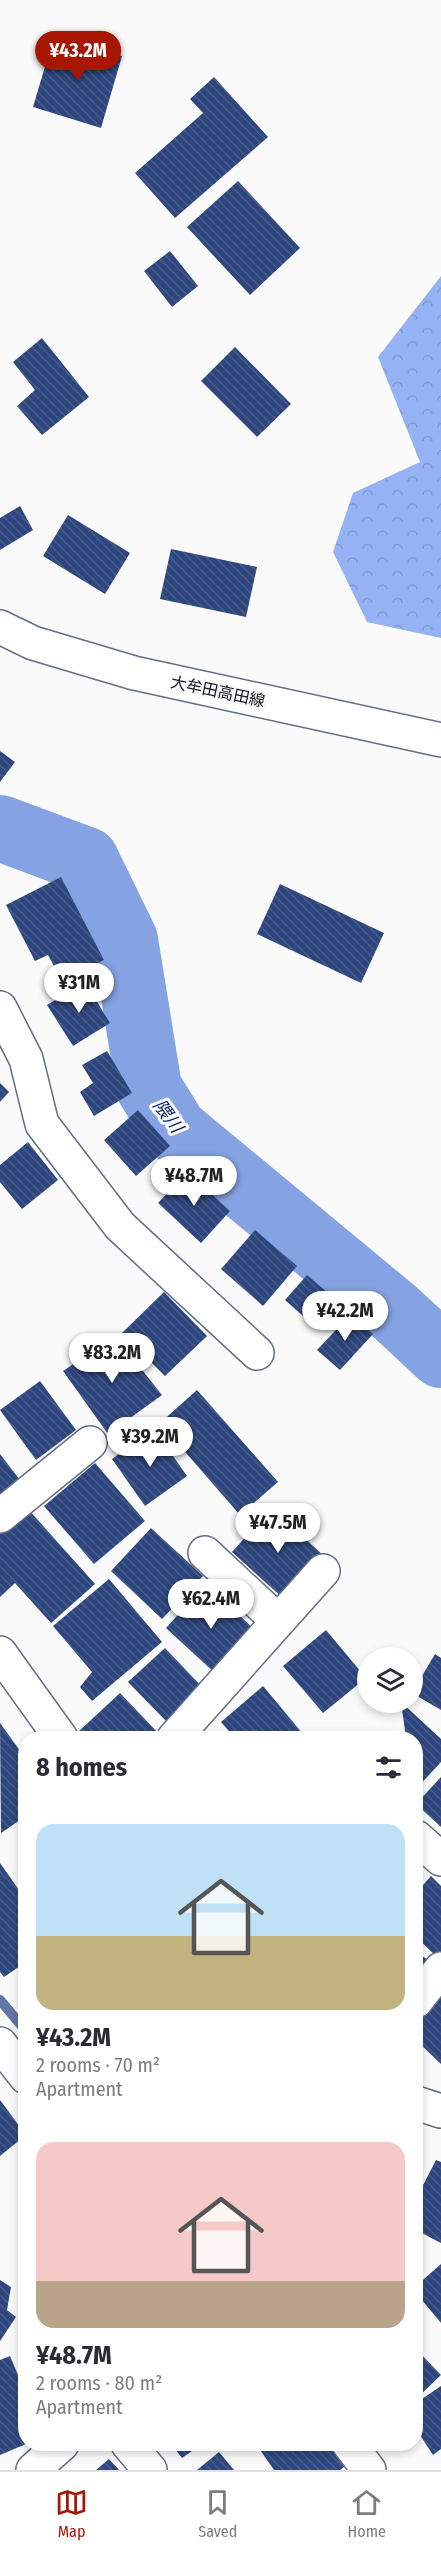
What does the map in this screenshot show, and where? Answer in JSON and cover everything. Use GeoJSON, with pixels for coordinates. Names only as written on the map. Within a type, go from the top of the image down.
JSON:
{"type":"FeatureCollection","features":[{"type":"Feature","properties":{"kind":"street","name":"大牟田高田線"},"geometry":{"type":"LineString","coordinates":[[0,627],[33,643],[135,673],[441,740]]}},
{"type":"Feature","properties":{"kind":"street"},"geometry":{"type":"LineString","coordinates":[[0,1008],[26,1059],[42,1124],[120,1226],[256,1353]]}},
{"type":"Feature","properties":{"kind":"street"},"geometry":{"type":"LineString","coordinates":[[0,1516],[90,1443]]}},
{"type":"Feature","properties":{"kind":"street"},"geometry":{"type":"LineString","coordinates":[[205,1553],[278,1621]]}},
{"type":"Feature","properties":{"kind":"street"},"geometry":{"type":"LineString","coordinates":[[180,1731],[323,1571]]}},
{"type":"Feature","properties":{"kind":"street"},"geometry":{"type":"LineString","coordinates":[[0,1653],[56,1731]]}},
{"type":"Feature","properties":{"kind":"street"},"geometry":{"type":"LineString","coordinates":[[423,1843],[441,1860]]}},
{"type":"Feature","properties":{"kind":"street"},"geometry":{"type":"LineString","coordinates":[[423,1992],[441,1969]]}},
{"type":"Feature","properties":{"kind":"street"},"geometry":{"type":"LineString","coordinates":[[0,2044],[18,2068]]}},
{"type":"Feature","properties":{"kind":"street"},"geometry":{"type":"LineString","coordinates":[[423,2105],[441,2111]]}},
{"type":"Feature","properties":{"kind":"street"},"geometry":{"type":"LineString","coordinates":[[33,2470],[54,2451]]}},
{"type":"Feature","properties":{"kind":"street"},"geometry":{"type":"LineString","coordinates":[[134,2451],[150,2470]]}},
{"type":"Feature","properties":{"kind":"street"},"geometry":{"type":"LineString","coordinates":[[354,2451],[369,2470]]}},
{"type":"Feature","properties":{"kind":"green space"},"geometry":{"type":"Polygon","coordinates":[[[441,276],[441,638],[367,622],[333,552],[353,493],[420,462],[378,357],[441,276]]]}},
{"type":"Feature","properties":{"kind":"building"},"geometry":{"type":"Polygon","coordinates":[[[54,36],[122,56],[101,128],[33,107],[54,36]]]}},
{"type":"Feature","properties":{"kind":"building"},"geometry":{"type":"Polygon","coordinates":[[[214,77],[268,137],[175,218],[135,173],[203,113],[190,99],[214,77]]]}},
{"type":"Feature","properties":{"kind":"building"},"geometry":{"type":"Polygon","coordinates":[[[238,181],[300,248],[250,295],[187,227],[238,181]]]}},
{"type":"Feature","properties":{"kind":"building"},"geometry":{"type":"Polygon","coordinates":[[[170,251],[198,286],[172,307],[144,271],[170,251]]]}},
{"type":"Feature","properties":{"kind":"building"},"geometry":{"type":"Polygon","coordinates":[[[42,338],[89,397],[42,435],[17,406],[35,390],[13,362],[42,338]]]}},
{"type":"Feature","properties":{"kind":"building"},"geometry":{"type":"Polygon","coordinates":[[[235,347],[291,404],[257,437],[201,381],[235,347]]]}},
{"type":"Feature","properties":{"kind":"building"},"geometry":{"type":"Polygon","coordinates":[[[20,506],[33,530],[0,550],[0,518],[20,506]]]}},
{"type":"Feature","properties":{"kind":"building"},"geometry":{"type":"Polygon","coordinates":[[[68,515],[130,553],[105,594],[43,556],[68,515]]]}},
{"type":"Feature","properties":{"kind":"building"},"geometry":{"type":"Polygon","coordinates":[[[171,549],[257,567],[246,617],[160,599],[171,549]]]}},
{"type":"Feature","properties":{"kind":"building"},"geometry":{"type":"Polygon","coordinates":[[[0,751],[15,762],[0,782],[0,751]]]}},
{"type":"Feature","properties":{"kind":"building"},"geometry":{"type":"Polygon","coordinates":[[[61,877],[104,960],[62,981],[48,955],[35,961],[6,905],[61,877]]]}},
{"type":"Feature","properties":{"kind":"building"},"geometry":{"type":"Polygon","coordinates":[[[280,884],[384,933],[361,983],[257,934],[280,884]]]}},
{"type":"Feature","properties":{"kind":"building"},"geometry":{"type":"Polygon","coordinates":[[[85,982],[110,1023],[73,1046],[47,1005],[85,982]]]}},
{"type":"Feature","properties":{"kind":"building"},"geometry":{"type":"Polygon","coordinates":[[[107,1051],[132,1093],[94,1116],[80,1092],[93,1083],[82,1065],[107,1051]]]}},
{"type":"Feature","properties":{"kind":"building"},"geometry":{"type":"Polygon","coordinates":[[[0,1083],[9,1092],[0,1102],[0,1083]]]}},
{"type":"Feature","properties":{"kind":"building"},"geometry":{"type":"Polygon","coordinates":[[[138,1110],[170,1146],[136,1176],[104,1140],[138,1110]]]}},
{"type":"Feature","properties":{"kind":"building"},"geometry":{"type":"Polygon","coordinates":[[[28,1142],[58,1180],[22,1209],[0,1182],[0,1165],[28,1142]]]}},
{"type":"Feature","properties":{"kind":"building"},"geometry":{"type":"Polygon","coordinates":[[[187,1172],[230,1211],[201,1243],[158,1203],[187,1172]]]}},
{"type":"Feature","properties":{"kind":"building"},"geometry":{"type":"Polygon","coordinates":[[[255,1230],[297,1266],[263,1306],[221,1269],[255,1230]]]}},
{"type":"Feature","properties":{"kind":"building"},"geometry":{"type":"Polygon","coordinates":[[[307,1275],[341,1304],[319,1330],[285,1300],[307,1275]]]}},
{"type":"Feature","properties":{"kind":"building"},"geometry":{"type":"Polygon","coordinates":[[[164,1292],[207,1336],[165,1376],[122,1333],[164,1292]]]}},
{"type":"Feature","properties":{"kind":"building"},"geometry":{"type":"Polygon","coordinates":[[[351,1314],[373,1334],[340,1370],[317,1350],[351,1314]]]}},
{"type":"Feature","properties":{"kind":"building"},"geometry":{"type":"Polygon","coordinates":[[[115,1336],[162,1395],[108,1434],[63,1371],[115,1336]]]}},
{"type":"Feature","properties":{"kind":"building"},"geometry":{"type":"Polygon","coordinates":[[[40,1381],[76,1430],[36,1460],[0,1410],[40,1381]]]}},
{"type":"Feature","properties":{"kind":"building"},"geometry":{"type":"Polygon","coordinates":[[[197,1390],[278,1482],[240,1515],[160,1423],[197,1390]]]}},
{"type":"Feature","properties":{"kind":"building"},"geometry":{"type":"Polygon","coordinates":[[[154,1429],[187,1476],[145,1506],[112,1459],[154,1429]]]}},
{"type":"Feature","properties":{"kind":"building"},"geometry":{"type":"Polygon","coordinates":[[[0,1454],[20,1480],[0,1495],[0,1454]]]}},
{"type":"Feature","properties":{"kind":"building"},"geometry":{"type":"Polygon","coordinates":[[[95,1463],[145,1521],[94,1564],[44,1506],[95,1463]]]}},
{"type":"Feature","properties":{"kind":"building"},"geometry":{"type":"Polygon","coordinates":[[[272,1508],[324,1556],[284,1599],[232,1552],[272,1508]]]}},
{"type":"Feature","properties":{"kind":"building"},"geometry":{"type":"Polygon","coordinates":[[[28,1509],[95,1584],[51,1623],[15,1583],[0,1597],[0,1534],[28,1509]]]}},
{"type":"Feature","properties":{"kind":"building"},"geometry":{"type":"Polygon","coordinates":[[[151,1528],[203,1576],[162,1619],[111,1571],[151,1528]]]}},
{"type":"Feature","properties":{"kind":"building"},"geometry":{"type":"Polygon","coordinates":[[[109,1579],[162,1642],[92,1701],[80,1687],[92,1672],[53,1626],[109,1579]]]}},
{"type":"Feature","properties":{"kind":"building"},"geometry":{"type":"Polygon","coordinates":[[[206,1584],[257,1632],[217,1675],[166,1628],[206,1584]]]}},
{"type":"Feature","properties":{"kind":"building"},"geometry":{"type":"Polygon","coordinates":[[[326,1630],[357,1667],[357,1685],[323,1713],[283,1666],[326,1630]]]}},
{"type":"Feature","properties":{"kind":"building"},"geometry":{"type":"Polygon","coordinates":[[[165,1648],[205,1690],[169,1724],[128,1682],[165,1648]]]}},
{"type":"Feature","properties":{"kind":"building"},"geometry":{"type":"Polygon","coordinates":[[[435,1654],[441,1658],[441,1710],[423,1699],[423,1674],[435,1654]]]}},
{"type":"Feature","properties":{"kind":"building"},"geometry":{"type":"Polygon","coordinates":[[[263,1686],[300,1731],[229,1731],[221,1722],[263,1686]]]}},
{"type":"Feature","properties":{"kind":"building"},"geometry":{"type":"Polygon","coordinates":[[[120,1693],[156,1731],[79,1731],[120,1693]]]}},
{"type":"Feature","properties":{"kind":"building"},"geometry":{"type":"Polygon","coordinates":[[[403,1713],[413,1713],[441,1739],[441,1762],[423,1781],[423,1731],[405,1731],[403,1713]]]}},
{"type":"Feature","properties":{"kind":"building"},"geometry":{"type":"Polygon","coordinates":[[[0,1723],[18,1748],[18,1821],[1,1833],[0,1723]]]}},
{"type":"Feature","properties":{"kind":"building"},"geometry":{"type":"Polygon","coordinates":[[[441,1777],[441,1827],[423,1810],[423,1796],[441,1777]]]}},
{"type":"Feature","properties":{"kind":"building"},"geometry":{"type":"Polygon","coordinates":[[[0,1863],[18,1889],[18,1967],[4,1977],[0,1972],[0,1863]]]}},
{"type":"Feature","properties":{"kind":"building"},"geometry":{"type":"Polygon","coordinates":[[[431,1876],[441,1886],[441,1953],[437,1957],[423,1944],[423,1885],[431,1876]]]}},
{"type":"Feature","properties":{"kind":"building"},"geometry":{"type":"Polygon","coordinates":[[[423,1957],[428,1960],[423,1968],[423,1957]]]}},
{"type":"Feature","properties":{"kind":"building"},"geometry":{"type":"Polygon","coordinates":[[[441,1988],[441,2064],[423,2047],[423,2008],[441,1988]]]}},
{"type":"Feature","properties":{"kind":"building"},"geometry":{"type":"Polygon","coordinates":[[[0,2100],[18,2124],[18,2141],[0,2156],[0,2100]]]}},
{"type":"Feature","properties":{"kind":"building"},"geometry":{"type":"Polygon","coordinates":[[[436,2160],[441,2162],[441,2243],[423,2234],[423,2185],[436,2160]]]}},
{"type":"Feature","properties":{"kind":"building"},"geometry":{"type":"Polygon","coordinates":[[[441,2264],[441,2323],[423,2301],[423,2280],[441,2264]]]}},
{"type":"Feature","properties":{"kind":"building"},"geometry":{"type":"Polygon","coordinates":[[[0,2280],[11,2287],[7,2310],[16,2317],[0,2341],[0,2280]]]}},
{"type":"Feature","properties":{"kind":"building"},"geometry":{"type":"Polygon","coordinates":[[[10,2356],[18,2375],[18,2447],[0,2455],[0,2360],[10,2356]]]}},
{"type":"Feature","properties":{"kind":"building"},"geometry":{"type":"Polygon","coordinates":[[[423,2356],[441,2375],[423,2392],[423,2356]]]}},
{"type":"Feature","properties":{"kind":"building"},"geometry":{"type":"Polygon","coordinates":[[[441,2386],[441,2449],[433,2455],[423,2440],[423,2398],[441,2386]]]}},
{"type":"Feature","properties":{"kind":"building"},"geometry":{"type":"Polygon","coordinates":[[[176,2451],[192,2451],[182,2458],[176,2451]]]}},
{"type":"Feature","properties":{"kind":"building"},"geometry":{"type":"Polygon","coordinates":[[[261,2451],[339,2451],[348,2464],[340,2470],[274,2470],[261,2451]]]}},
{"type":"Feature","properties":{"kind":"building"},"geometry":{"type":"Polygon","coordinates":[[[219,2452],[234,2470],[197,2470],[219,2452]]]}},
{"type":"Feature","properties":{"kind":"building"},"geometry":{"type":"Polygon","coordinates":[[[109,2459],[119,2470],[96,2470],[109,2459]]]}},
{"type":"Feature","properties":{"kind":"waterway","name":"隈川"},"geometry":{"type":"LineString","coordinates":[[0,828],[86,860],[125,940],[149,1088],[175,1130],[396,1313],[441,1355]]}},
{"type":"Feature","properties":{"kind":"waterway"},"geometry":{"type":"LineString","coordinates":[[0,2000],[18,2021]]}}]}
